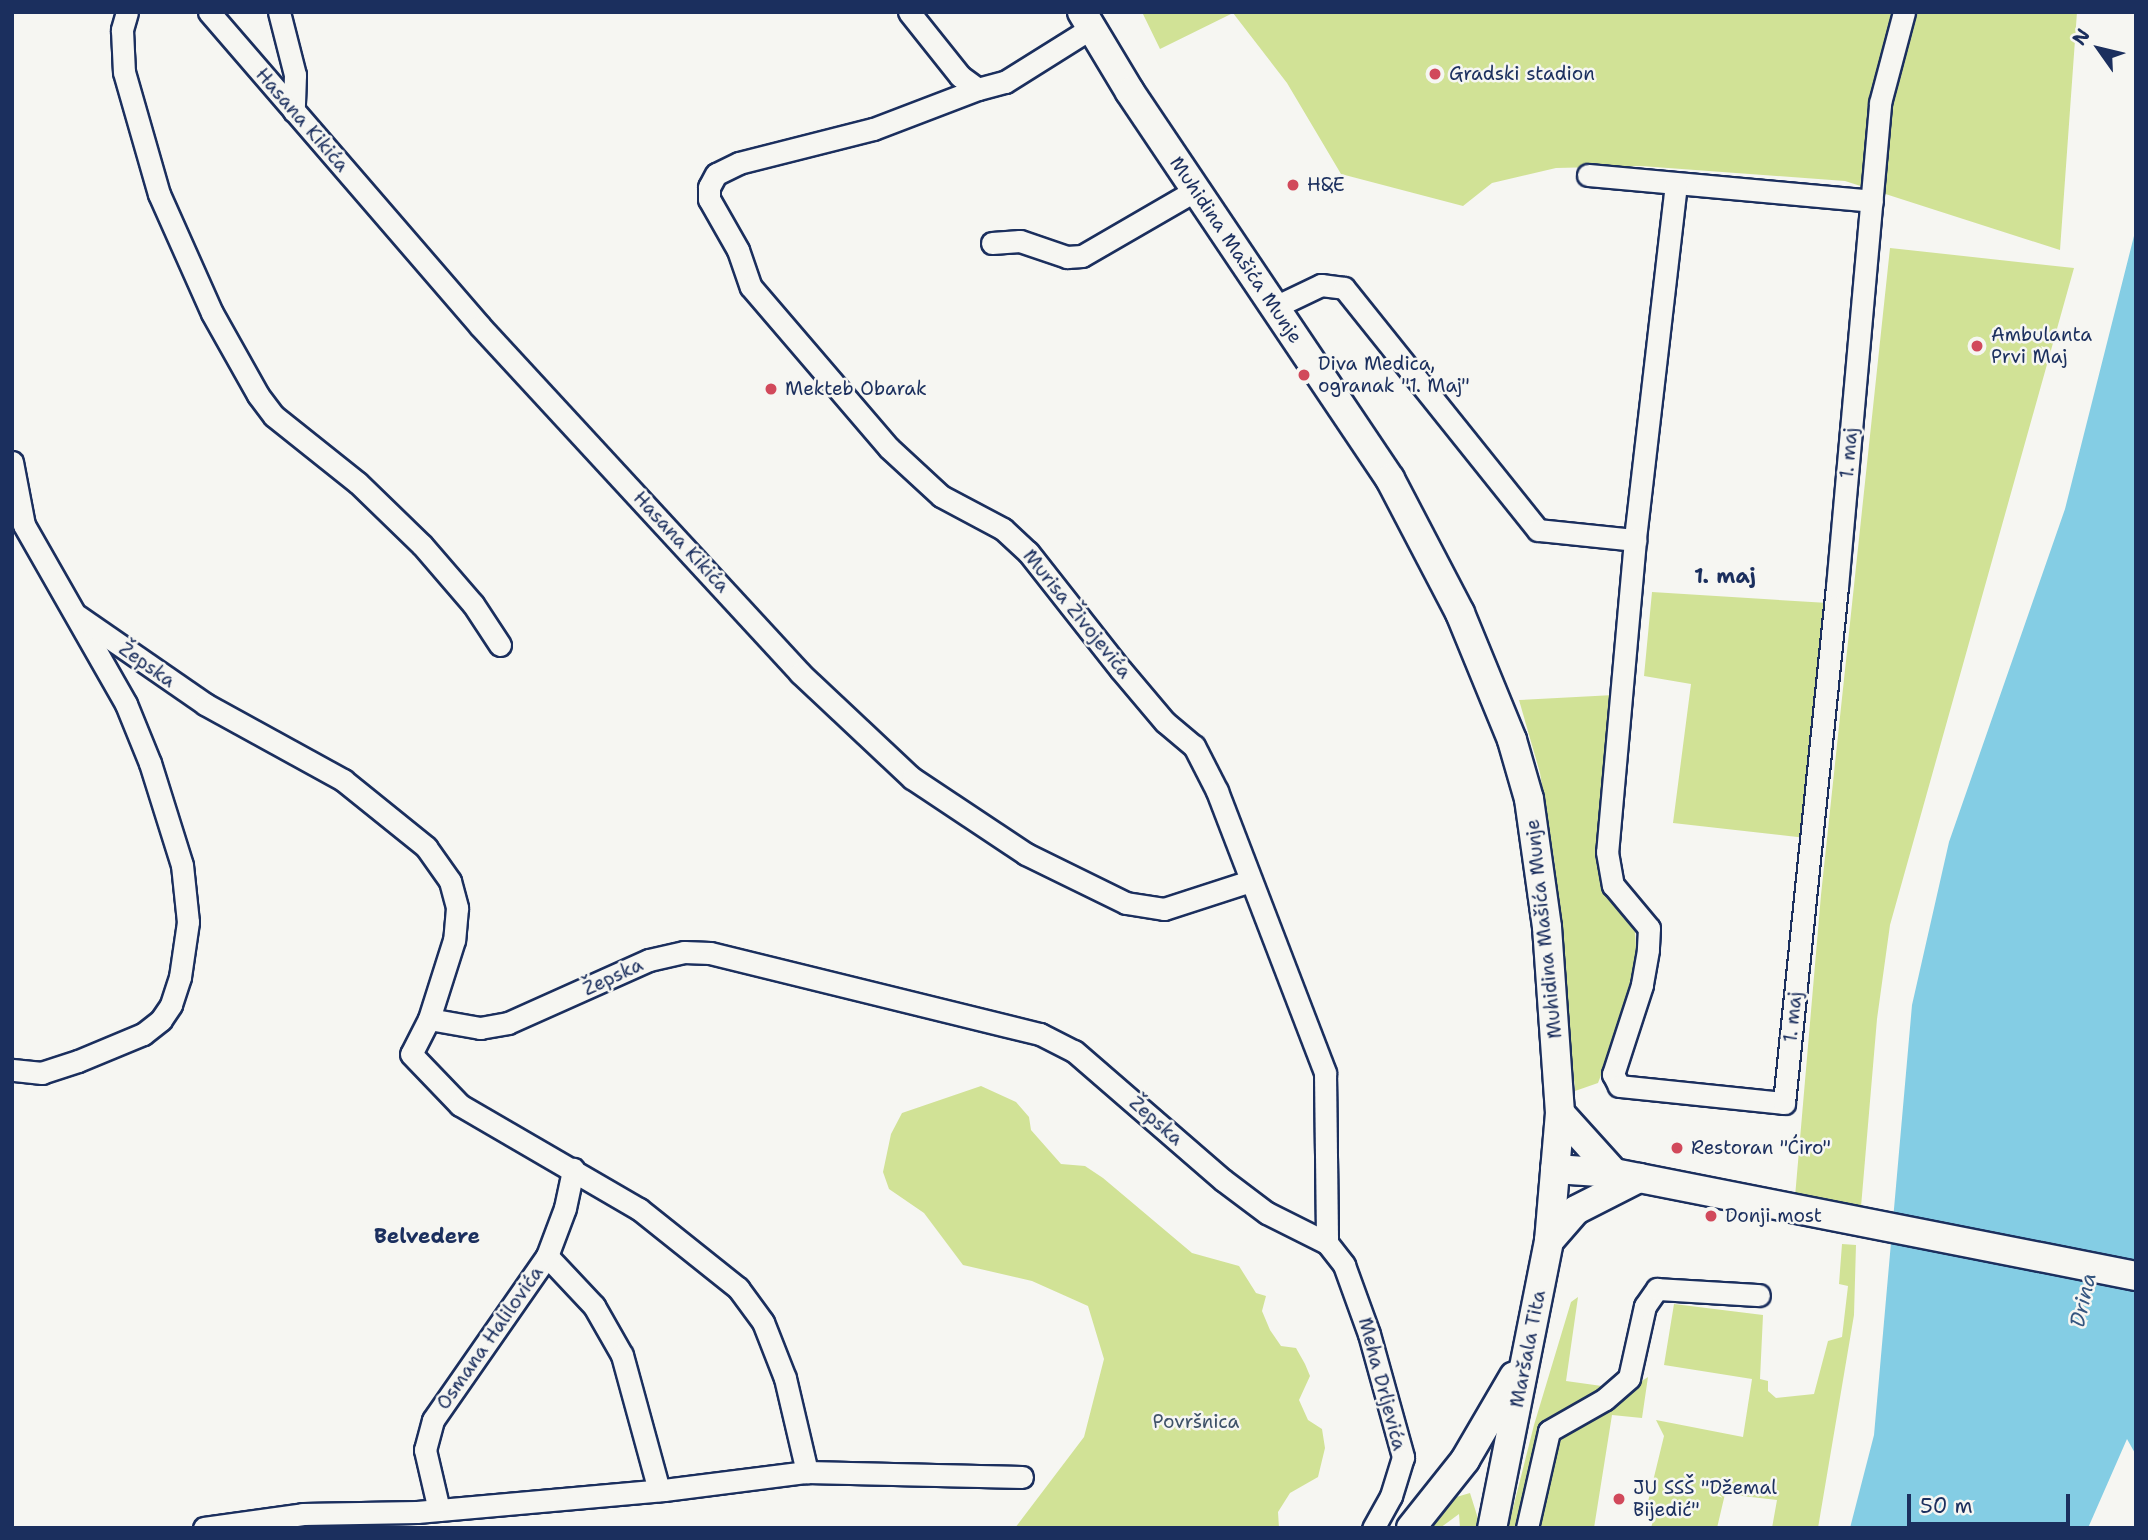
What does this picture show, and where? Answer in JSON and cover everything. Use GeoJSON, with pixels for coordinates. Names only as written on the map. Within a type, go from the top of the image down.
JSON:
{"type":"FeatureCollection","features":[{"type":"Feature","properties":{"kind":"main road","name":"Muhidina Mašića Munje"},"geometry":{"type":"LineString","coordinates":[[1086,20],[1196,190],[1391,479],[1460,612],[1511,740],[1529,799],[1541,875],[1560,1113],[1555,1169]]}},
{"type":"Feature","properties":{"kind":"main road"},"geometry":{"type":"LineString","coordinates":[[1560,1113],[1627,1176]]}},
{"type":"Feature","properties":{"kind":"main road"},"geometry":{"type":"LineString","coordinates":[[1555,1169],[1627,1176],[2136,1276]]}},
{"type":"Feature","properties":{"kind":"main road","name":"Maršala Tita"},"geometry":{"type":"LineString","coordinates":[[1492,1528],[1549,1241],[1555,1169]]}},
{"type":"Feature","properties":{"kind":"main road"},"geometry":{"type":"LineString","coordinates":[[1549,1241],[1576,1210],[1627,1176]]}},
{"type":"Feature","properties":{"kind":"main road"},"geometry":{"type":"LineString","coordinates":[[1410,1528],[1479,1440],[1528,1349]]}},
{"type":"Feature","properties":{"kind":"main road"},"geometry":{"type":"LineString","coordinates":[[1434,1500],[1469,1479],[1485,1483],[1499,1499]]}},
{"type":"Feature","properties":{"kind":"street"},"geometry":{"type":"LineString","coordinates":[[127,12],[124,72],[159,194],[212,313],[258,395],[274,415],[358,483],[422,545],[473,604],[500,645]]}},
{"type":"Feature","properties":{"kind":"street","name":"Hasana Kikića"},"geometry":{"type":"LineString","coordinates":[[209,12],[480,326],[800,673],[912,778],[1027,854],[1126,903],[1164,909],[1250,881]]}},
{"type":"Feature","properties":{"kind":"street"},"geometry":{"type":"LineString","coordinates":[[279,12],[295,75],[295,111]]}},
{"type":"Feature","properties":{"kind":"street"},"geometry":{"type":"LineString","coordinates":[[909,12],[960,76],[978,89]]}},
{"type":"Feature","properties":{"kind":"street","name":"1. maj"},"geometry":{"type":"LineString","coordinates":[[1676,184],[1635,540],[1607,852],[1613,885],[1648,928],[1648,950],[1642,985],[1613,1074],[1619,1086],[1784,1103],[1880,103],[1904,12]]}},
{"type":"Feature","properties":{"kind":"street","name":"Murisa Živojevića"},"geometry":{"type":"LineString","coordinates":[[1086,20],[1005,82],[978,89],[873,129],[739,163],[716,174],[709,187],[709,199],[738,250],[751,287],[889,449],[930,488],[1003,529],[1028,552],[1121,670],[1166,722],[1194,746],[1216,791],[1325,1073],[1326,1243]]}},
{"type":"Feature","properties":{"kind":"street"},"geometry":{"type":"LineString","coordinates":[[1588,175],[1872,201]]}},
{"type":"Feature","properties":{"kind":"street"},"geometry":{"type":"LineString","coordinates":[[992,243],[1020,241],[1067,257],[1082,256],[1196,190]]}},
{"type":"Feature","properties":{"kind":"street"},"geometry":{"type":"LineString","coordinates":[[1275,307],[1321,285],[1345,288],[1538,530],[1635,540]]}},
{"type":"Feature","properties":{"kind":"street"},"geometry":{"type":"LineString","coordinates":[[12,462],[18,520],[78,616],[126,704],[182,865],[188,922],[180,977],[171,1005],[143,1034],[42,1073],[12,1070]]}},
{"type":"Feature","properties":{"kind":"street","name":"Žepska"},"geometry":{"type":"LineString","coordinates":[[78,616],[205,704],[343,780],[426,847],[450,881],[457,908],[454,940],[429,1019],[480,1028],[508,1023],[649,960],[684,952],[710,953],[1040,1034],[1074,1051],[1267,1213],[1326,1243]]}},
{"type":"Feature","properties":{"kind":"street"},"geometry":{"type":"LineString","coordinates":[[429,1019],[411,1054],[433,1082],[478,1117],[639,1209],[706,1258],[751,1304],[785,1378],[807,1472]]}},
{"type":"Feature","properties":{"kind":"street","name":"Osmana Halilovića"},"geometry":{"type":"LineString","coordinates":[[439,1510],[425,1450],[433,1420],[547,1256],[565,1208],[573,1169]]}},
{"type":"Feature","properties":{"kind":"street","name":"Meha Drljevića"},"geometry":{"type":"LineString","coordinates":[[1326,1243],[1344,1265],[1356,1292],[1403,1457],[1391,1496],[1373,1528]]}},
{"type":"Feature","properties":{"kind":"street"},"geometry":{"type":"LineString","coordinates":[[547,1256],[594,1306],[622,1355],[659,1490]]}},
{"type":"Feature","properties":{"kind":"street"},"geometry":{"type":"LineString","coordinates":[[1527,1528],[1549,1431],[1605,1399],[1629,1378],[1644,1306],[1657,1289],[1759,1295]]}},
{"type":"Feature","properties":{"kind":"street"},"geometry":{"type":"LineString","coordinates":[[204,1528],[303,1514],[439,1510],[659,1490],[807,1472],[1022,1477]]}},
{"type":"Feature","properties":{"kind":"green space"},"geometry":{"type":"Polygon","coordinates":[[[1142,12],[2077,12],[2060,250],[1845,181],[1641,166],[1556,168],[1492,183],[1463,206],[1341,174],[1287,83],[1233,13],[1160,49],[1142,12]]]}},
{"type":"Feature","properties":{"kind":"green space"},"geometry":{"type":"Polygon","coordinates":[[[1890,248],[2074,268],[1890,925],[1877,1019],[1861,1207],[1795,1197],[1821,895],[1890,248]]]}},
{"type":"Feature","properties":{"kind":"green space"},"geometry":{"type":"Polygon","coordinates":[[[1652,592],[1828,603],[1806,838],[1673,823],[1691,684],[1644,676],[1652,592]]]}},
{"type":"Feature","properties":{"kind":"green space"},"geometry":{"type":"Polygon","coordinates":[[[1614,695],[1599,877],[1606,895],[1635,932],[1638,977],[1598,1083],[1575,1091],[1554,859],[1540,773],[1519,700],[1614,695]]]}},
{"type":"Feature","properties":{"kind":"green space","name":"Površnica"},"geometry":{"type":"Polygon","coordinates":[[[981,1086],[1016,1102],[1029,1117],[1031,1130],[1061,1164],[1085,1166],[1192,1253],[1239,1266],[1256,1293],[1266,1296],[1262,1311],[1270,1330],[1281,1346],[1296,1348],[1310,1376],[1299,1400],[1308,1420],[1322,1429],[1325,1448],[1318,1477],[1290,1493],[1278,1512],[1279,1528],[1015,1528],[1084,1437],[1104,1359],[1088,1306],[1032,1281],[963,1265],[924,1213],[889,1189],[883,1172],[891,1134],[902,1113],[981,1086]]]}},
{"type":"Feature","properties":{"kind":"green space"},"geometry":{"type":"Polygon","coordinates":[[[1842,1244],[1856,1245],[1854,1315],[1818,1528],[1772,1528],[1777,1500],[1725,1494],[1717,1528],[1651,1528],[1654,1517],[1645,1514],[1664,1436],[1656,1420],[1743,1437],[1752,1379],[1664,1365],[1674,1304],[1763,1315],[1760,1379],[1768,1381],[1768,1391],[1776,1398],[1814,1394],[1828,1341],[1842,1337],[1848,1286],[1839,1284],[1842,1244]]]}},
{"type":"Feature","properties":{"kind":"green space"},"geometry":{"type":"Polygon","coordinates":[[[1578,1297],[1566,1381],[1616,1388],[1543,1426],[1518,1528],[1508,1528],[1534,1425],[1571,1302],[1578,1297]]]}},
{"type":"Feature","properties":{"kind":"green space"},"geometry":{"type":"Polygon","coordinates":[[[1648,1377],[1642,1418],[1612,1415],[1594,1528],[1538,1528],[1555,1438],[1648,1377]]]}},
{"type":"Feature","properties":{"kind":"green space"},"geometry":{"type":"Polygon","coordinates":[[[1470,1493],[1481,1528],[1460,1528],[1459,1514],[1440,1528],[1426,1528],[1446,1500],[1470,1493]]]}},
{"type":"Feature","properties":{"kind":"water","name":"Drina"},"geometry":{"type":"Polygon","coordinates":[[[2136,228],[2136,1455],[2127,1439],[2088,1528],[1850,1528],[1874,1435],[1912,1005],[1949,842],[2065,509],[2136,228]]]}},
{"type":"Feature","properties":{"kind":"place","name":"Gradski stadion"},"geometry":{"type":"Point","coordinates":[1435,74]}},
{"type":"Feature","properties":{"kind":"place","name":"H&E"},"geometry":{"type":"Point","coordinates":[1293,185]}},
{"type":"Feature","properties":{"kind":"place","name":"Ambulanta Prvi Maj"},"geometry":{"type":"Point","coordinates":[1977,346]}},
{"type":"Feature","properties":{"kind":"place","name":"Diva Medica, ogranak \"1. Maj\""},"geometry":{"type":"Point","coordinates":[1304,375]}},
{"type":"Feature","properties":{"kind":"place","name":"Mekteb Obarak"},"geometry":{"type":"Point","coordinates":[771,389]}},
{"type":"Feature","properties":{"kind":"place","name":"Restoran \"Ćiro\""},"geometry":{"type":"Point","coordinates":[1677,1148]}},
{"type":"Feature","properties":{"kind":"place","name":"Donji most"},"geometry":{"type":"Point","coordinates":[1711,1216]}},
{"type":"Feature","properties":{"kind":"place","name":"JU SSŠ \"Džemal Bijedić\""},"geometry":{"type":"Point","coordinates":[1619,1499]}},
{"type":"Feature","properties":{"kind":"district","name":"1. maj"},"geometry":{"type":"Point","coordinates":[1725,576]}},
{"type":"Feature","properties":{"kind":"district","name":"Belvedere"},"geometry":{"type":"Point","coordinates":[427,1236]}}]}
